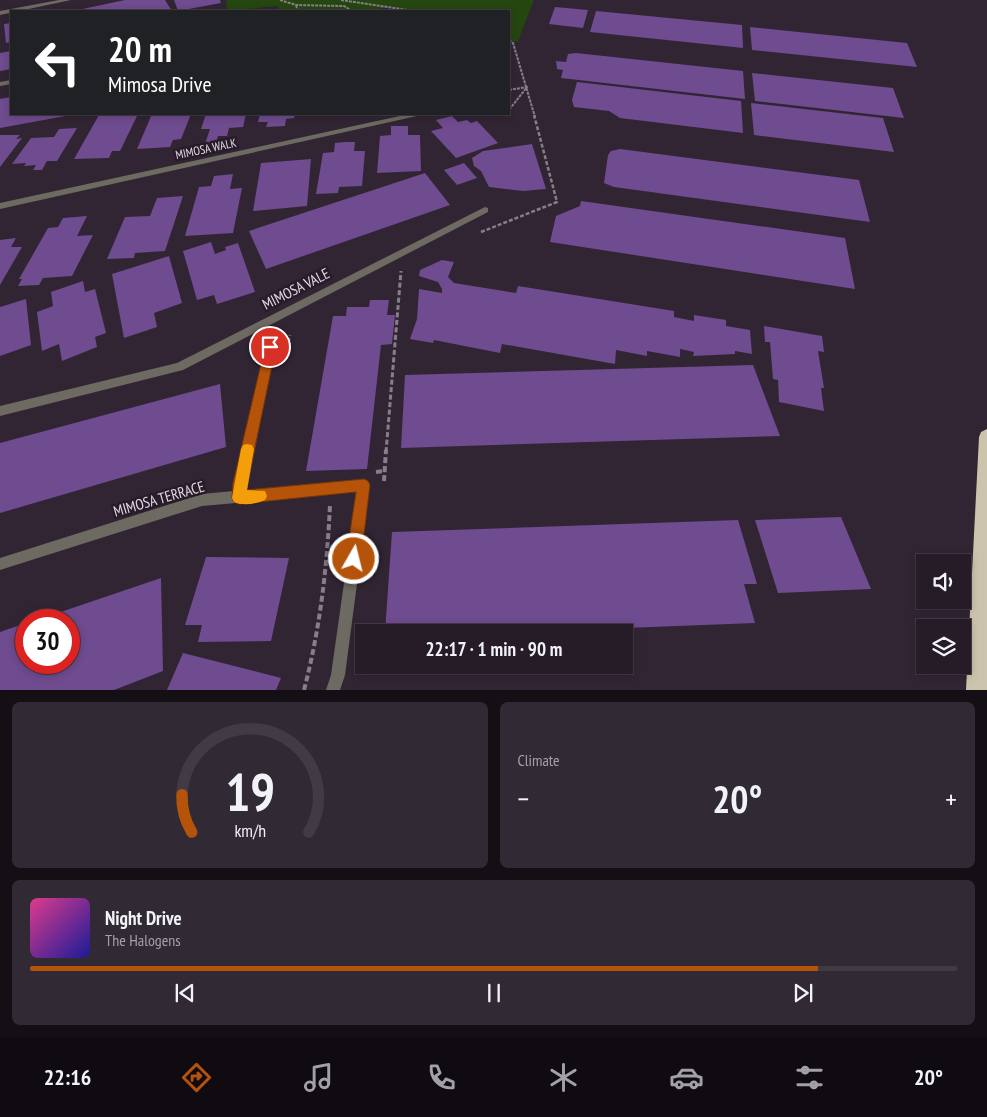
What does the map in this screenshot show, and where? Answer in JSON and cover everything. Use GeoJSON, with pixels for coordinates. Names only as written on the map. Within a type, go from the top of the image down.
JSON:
{"type":"FeatureCollection","features":[{"type":"Feature","properties":{"kind":"highway"},"geometry":{"type":"LineString","coordinates":[[977,690],[987,437]]}},
{"type":"Feature","properties":{"kind":"street"},"geometry":{"type":"LineString","coordinates":[[16,10],[68,0]]}},
{"type":"Feature","properties":{"kind":"street","name":"MIMOSA WALK"},"geometry":{"type":"LineString","coordinates":[[0,206],[412,115]]}},
{"type":"Feature","properties":{"kind":"street","name":"MIMOSA VALE"},"geometry":{"type":"LineString","coordinates":[[0,411],[180,366],[485,210]]}},
{"type":"Feature","properties":{"kind":"street"},"geometry":{"type":"LineString","coordinates":[[239,498],[240,483],[270,347]]}},
{"type":"Feature","properties":{"kind":"street","name":"MIMOSA TERRACE"},"geometry":{"type":"LineString","coordinates":[[0,564],[202,500],[364,485],[362,501]]}},
{"type":"Feature","properties":{"kind":"street"},"geometry":{"type":"LineString","coordinates":[[333,690],[338,675],[362,501]]}},
{"type":"Feature","properties":{"kind":"path"},"geometry":{"type":"LineString","coordinates":[[280,0],[296,5],[344,6],[350,10]]}},
{"type":"Feature","properties":{"kind":"path"},"geometry":{"type":"LineString","coordinates":[[341,0],[407,10]]}},
{"type":"Feature","properties":{"kind":"path"},"geometry":{"type":"LineString","coordinates":[[296,5],[298,10]]}},
{"type":"Feature","properties":{"kind":"path"},"geometry":{"type":"LineString","coordinates":[[473,236],[557,202],[528,87],[513,43],[510,41]]}},
{"type":"Feature","properties":{"kind":"path"},"geometry":{"type":"LineString","coordinates":[[510,90],[528,87]]}},
{"type":"Feature","properties":{"kind":"path"},"geometry":{"type":"LineString","coordinates":[[510,109],[528,87]]}},
{"type":"Feature","properties":{"kind":"path"},"geometry":{"type":"LineString","coordinates":[[384,481],[402,266]]}},
{"type":"Feature","properties":{"kind":"path"},"geometry":{"type":"LineString","coordinates":[[320,505],[362,501]]}},
{"type":"Feature","properties":{"kind":"path"},"geometry":{"type":"LineString","coordinates":[[304,690],[315,652],[326,578],[330,504]]}},
{"type":"Feature","properties":{"kind":"green space"},"geometry":{"type":"Polygon","coordinates":[[[226,0],[534,0],[518,41],[514,42],[510,40],[510,10],[413,10],[391,7],[376,10],[279,10],[277,6],[227,10],[226,0]]]}},
{"type":"Feature","properties":{"kind":"building"},"geometry":{"type":"Polygon","coordinates":[[[125,0],[165,0],[171,10],[78,10],[125,0]]]}},
{"type":"Feature","properties":{"kind":"building"},"geometry":{"type":"Polygon","coordinates":[[[174,0],[220,0],[221,3],[183,10],[178,10],[174,0]]]}},
{"type":"Feature","properties":{"kind":"building"},"geometry":{"type":"Polygon","coordinates":[[[555,7],[588,10],[583,28],[549,24],[555,7]]]}},
{"type":"Feature","properties":{"kind":"building"},"geometry":{"type":"Polygon","coordinates":[[[596,11],[742,25],[743,48],[590,32],[596,11]]]}},
{"type":"Feature","properties":{"kind":"building"},"geometry":{"type":"Polygon","coordinates":[[[10,23],[10,42],[6,43],[4,24],[10,23]]]}},
{"type":"Feature","properties":{"kind":"building"},"geometry":{"type":"Polygon","coordinates":[[[750,27],[907,43],[917,67],[752,50],[750,27]]]}},
{"type":"Feature","properties":{"kind":"building"},"geometry":{"type":"Polygon","coordinates":[[[10,51],[10,69],[0,71],[0,53],[10,51]]]}},
{"type":"Feature","properties":{"kind":"building"},"geometry":{"type":"Polygon","coordinates":[[[576,53],[743,71],[745,99],[561,78],[563,70],[557,69],[556,61],[566,62],[568,54],[576,53]]]}},
{"type":"Feature","properties":{"kind":"building"},"geometry":{"type":"Polygon","coordinates":[[[752,73],[893,88],[904,118],[755,101],[752,73]]]}},
{"type":"Feature","properties":{"kind":"building"},"geometry":{"type":"Polygon","coordinates":[[[577,82],[741,101],[743,133],[620,118],[609,111],[574,107],[572,100],[577,82]]]}},
{"type":"Feature","properties":{"kind":"building"},"geometry":{"type":"Polygon","coordinates":[[[10,97],[10,115],[71,115],[0,128],[0,99],[10,97]]]}},
{"type":"Feature","properties":{"kind":"building"},"geometry":{"type":"Polygon","coordinates":[[[751,103],[883,118],[894,152],[754,135],[751,103]]]}},
{"type":"Feature","properties":{"kind":"building"},"geometry":{"type":"Polygon","coordinates":[[[99,115],[138,115],[120,151],[112,151],[109,158],[74,159],[99,115]]]}},
{"type":"Feature","properties":{"kind":"building"},"geometry":{"type":"Polygon","coordinates":[[[152,115],[191,115],[181,139],[173,140],[170,147],[137,149],[152,115]]]}},
{"type":"Feature","properties":{"kind":"building"},"geometry":{"type":"Polygon","coordinates":[[[206,115],[246,115],[243,127],[229,128],[227,136],[218,136],[215,146],[204,147],[210,129],[201,129],[206,115]]]}},
{"type":"Feature","properties":{"kind":"building"},"geometry":{"type":"Polygon","coordinates":[[[260,115],[295,115],[294,118],[286,119],[285,126],[266,127],[268,122],[258,122],[260,115]]]}},
{"type":"Feature","properties":{"kind":"building"},"geometry":{"type":"Polygon","coordinates":[[[452,116],[458,122],[467,120],[471,123],[477,121],[498,143],[456,158],[431,131],[443,128],[436,120],[452,116]]]}},
{"type":"Feature","properties":{"kind":"building"},"geometry":{"type":"Polygon","coordinates":[[[391,126],[408,126],[408,135],[420,135],[421,171],[377,173],[380,136],[391,135],[391,126]]]}},
{"type":"Feature","properties":{"kind":"building"},"geometry":{"type":"Polygon","coordinates":[[[77,128],[57,161],[47,161],[42,170],[33,170],[36,165],[24,166],[26,163],[12,164],[31,138],[54,137],[59,129],[77,128]]]}},
{"type":"Feature","properties":{"kind":"building"},"geometry":{"type":"Polygon","coordinates":[[[0,135],[20,135],[16,139],[22,138],[0,167],[0,135]]]}},
{"type":"Feature","properties":{"kind":"building"},"geometry":{"type":"Polygon","coordinates":[[[355,142],[354,151],[365,151],[362,186],[339,187],[338,193],[316,194],[323,153],[334,152],[335,143],[355,142]]]}},
{"type":"Feature","properties":{"kind":"building"},"geometry":{"type":"Polygon","coordinates":[[[532,144],[546,189],[523,191],[489,187],[481,171],[474,166],[472,158],[483,151],[532,144]]]}},
{"type":"Feature","properties":{"kind":"building"},"geometry":{"type":"Polygon","coordinates":[[[620,149],[859,180],[870,222],[614,187],[604,183],[608,155],[611,151],[620,149]]]}},
{"type":"Feature","properties":{"kind":"building"},"geometry":{"type":"Polygon","coordinates":[[[311,159],[307,206],[253,211],[261,163],[311,159]]]}},
{"type":"Feature","properties":{"kind":"building"},"geometry":{"type":"Polygon","coordinates":[[[464,163],[477,178],[457,185],[444,170],[464,163]]]}},
{"type":"Feature","properties":{"kind":"building"},"geometry":{"type":"Polygon","coordinates":[[[425,173],[450,205],[266,269],[249,231],[425,173]]]}},
{"type":"Feature","properties":{"kind":"building"},"geometry":{"type":"Polygon","coordinates":[[[233,174],[230,189],[242,188],[233,233],[185,236],[199,187],[211,186],[214,176],[233,174]]]}},
{"type":"Feature","properties":{"kind":"building"},"geometry":{"type":"Polygon","coordinates":[[[183,196],[165,251],[135,253],[134,258],[107,259],[125,217],[150,216],[157,198],[183,196]]]}},
{"type":"Feature","properties":{"kind":"building"},"geometry":{"type":"Polygon","coordinates":[[[581,201],[845,238],[855,289],[550,242],[556,216],[580,206],[581,201]]]}},
{"type":"Feature","properties":{"kind":"building"},"geometry":{"type":"Polygon","coordinates":[[[87,216],[77,236],[93,235],[72,276],[43,278],[39,285],[18,286],[22,279],[19,279],[48,228],[58,227],[63,218],[87,216]]]}},
{"type":"Feature","properties":{"kind":"building"},"geometry":{"type":"Polygon","coordinates":[[[16,238],[11,247],[22,247],[0,285],[0,240],[16,238]]]}},
{"type":"Feature","properties":{"kind":"building"},"geometry":{"type":"Polygon","coordinates":[[[211,242],[215,254],[226,250],[225,247],[238,243],[255,292],[217,304],[214,295],[197,300],[183,251],[211,242]]]}},
{"type":"Feature","properties":{"kind":"building"},"geometry":{"type":"Polygon","coordinates":[[[169,256],[182,303],[154,313],[157,327],[124,338],[112,274],[169,256]]]}},
{"type":"Feature","properties":{"kind":"building"},"geometry":{"type":"Polygon","coordinates":[[[442,260],[454,262],[448,277],[454,283],[516,293],[518,286],[674,311],[674,317],[694,321],[694,315],[726,320],[726,326],[750,330],[752,354],[735,351],[735,354],[693,356],[694,352],[680,349],[680,357],[647,351],[647,356],[616,350],[615,364],[502,344],[500,353],[434,340],[433,343],[410,339],[417,319],[419,289],[442,293],[438,282],[419,276],[420,270],[442,260]]]}},
{"type":"Feature","properties":{"kind":"building"},"geometry":{"type":"Polygon","coordinates":[[[83,281],[85,292],[95,289],[106,333],[95,337],[97,347],[62,361],[59,344],[42,351],[37,312],[53,306],[51,292],[83,281]]]}},
{"type":"Feature","properties":{"kind":"building"},"geometry":{"type":"Polygon","coordinates":[[[26,299],[31,345],[0,356],[0,307],[26,299]]]}},
{"type":"Feature","properties":{"kind":"building"},"geometry":{"type":"Polygon","coordinates":[[[370,300],[389,300],[387,315],[395,315],[392,344],[381,345],[367,469],[306,471],[333,316],[346,316],[347,307],[369,307],[370,300]]]}},
{"type":"Feature","properties":{"kind":"building"},"geometry":{"type":"Polygon","coordinates":[[[764,326],[822,336],[824,352],[818,351],[824,388],[821,388],[824,411],[779,402],[778,380],[773,379],[770,342],[765,342],[764,326]]]}},
{"type":"Feature","properties":{"kind":"building"},"geometry":{"type":"Polygon","coordinates":[[[753,365],[780,436],[401,448],[405,375],[753,365]]]}},
{"type":"Feature","properties":{"kind":"building"},"geometry":{"type":"Polygon","coordinates":[[[220,384],[226,447],[0,513],[0,443],[220,384]]]}},
{"type":"Feature","properties":{"kind":"building"},"geometry":{"type":"Polygon","coordinates":[[[841,517],[871,589],[778,593],[755,520],[841,517]]]}},
{"type":"Feature","properties":{"kind":"building"},"geometry":{"type":"Polygon","coordinates":[[[738,520],[757,584],[744,584],[755,623],[633,628],[633,624],[386,624],[392,532],[738,520]]]}},
{"type":"Feature","properties":{"kind":"building"},"geometry":{"type":"Polygon","coordinates":[[[206,557],[289,558],[271,641],[198,642],[202,625],[185,625],[206,557]]]}},
{"type":"Feature","properties":{"kind":"building"},"geometry":{"type":"Polygon","coordinates":[[[161,578],[163,671],[114,690],[0,690],[0,632],[15,627],[15,674],[80,674],[80,609],[69,609],[161,578]]]}},
{"type":"Feature","properties":{"kind":"building"},"geometry":{"type":"Polygon","coordinates":[[[183,653],[281,678],[276,690],[167,690],[183,653]]]}},
{"type":"Feature","properties":{"kind":"slow traffic"},"geometry":{"type":"LineString","coordinates":[[247,449],[239,498],[260,496]]}},
{"type":"Feature","properties":{"kind":"route"},"geometry":{"type":"LineString","coordinates":[[270,347],[240,483],[239,498],[364,485],[354,559]]}}]}
